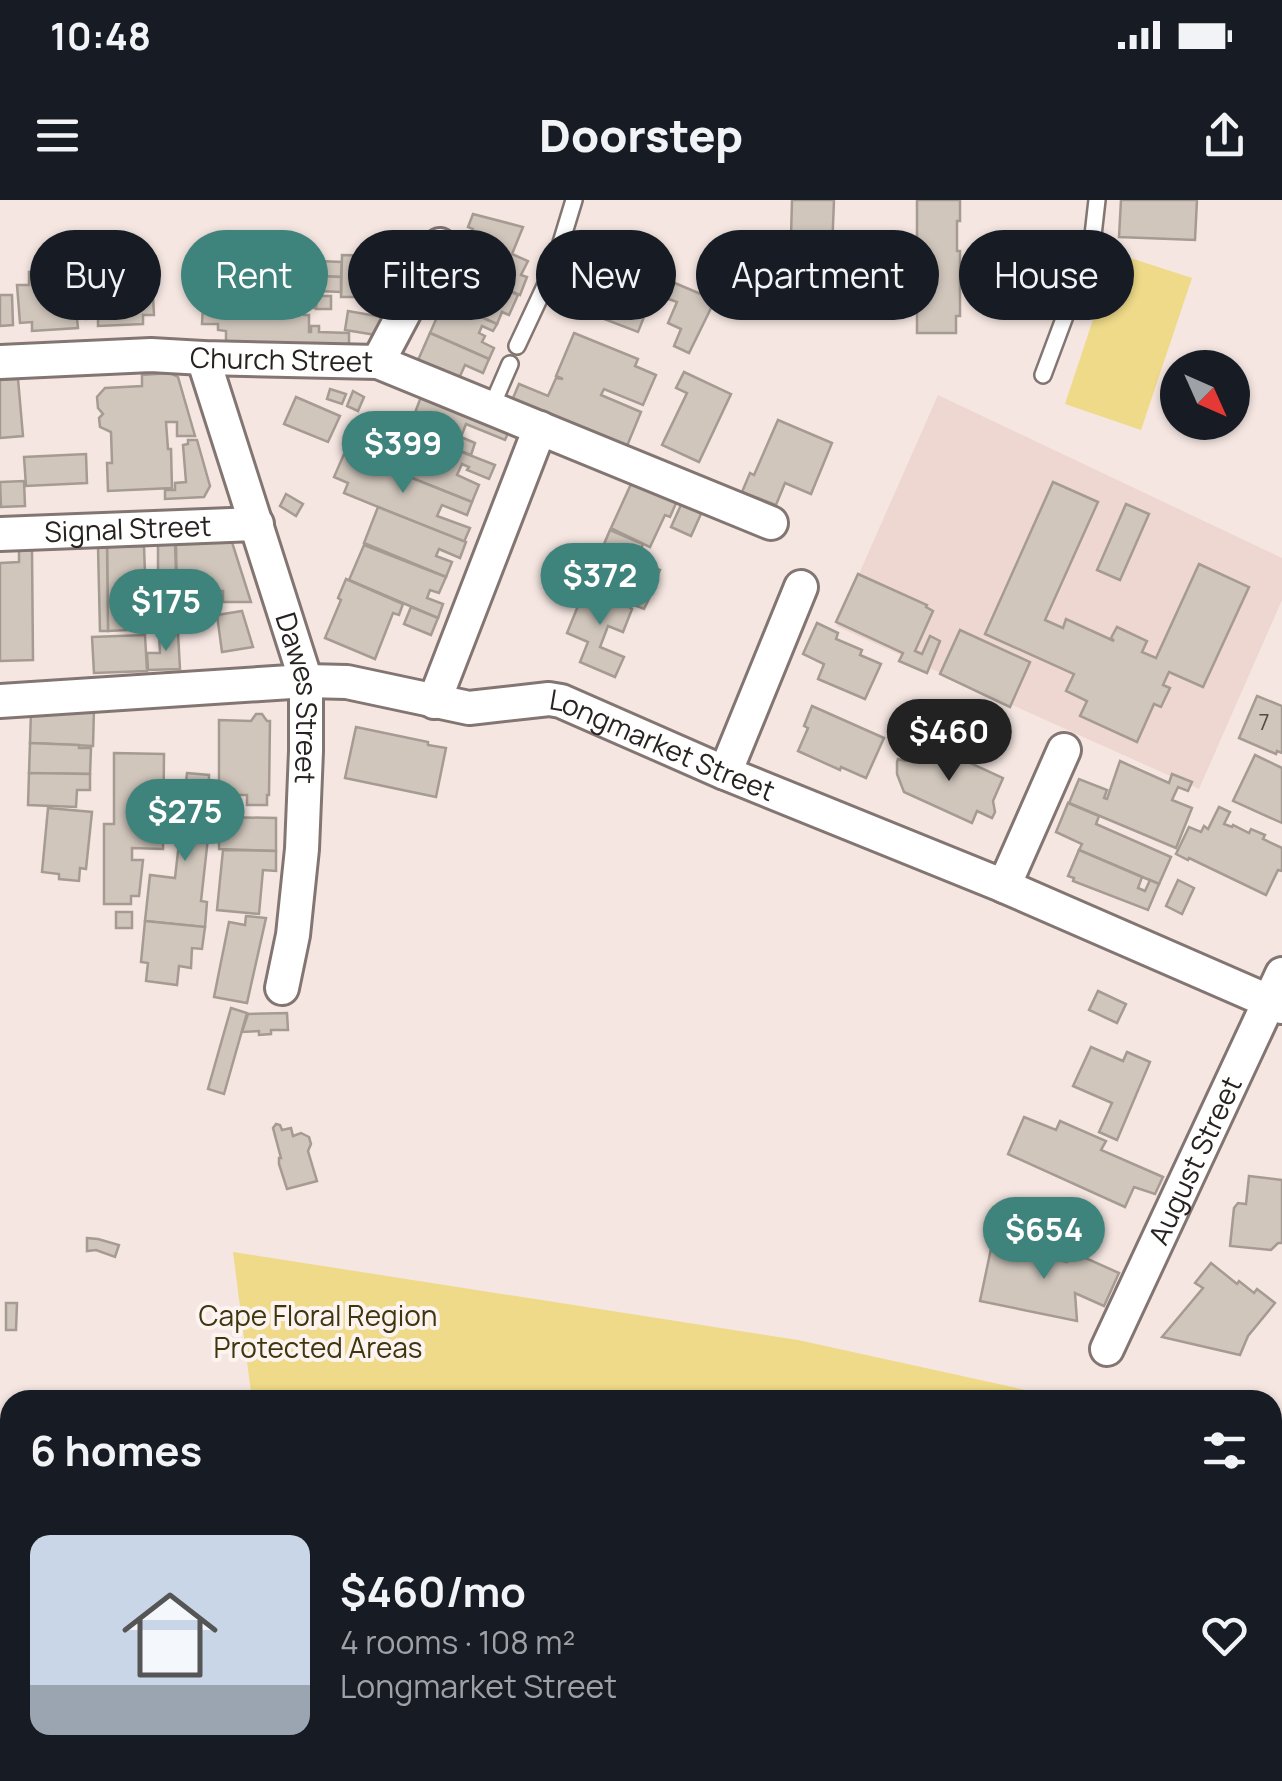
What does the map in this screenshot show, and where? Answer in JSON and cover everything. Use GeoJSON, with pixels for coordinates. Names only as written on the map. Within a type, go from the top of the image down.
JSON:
{"type":"FeatureCollection","features":[{"type":"Feature","properties":{"kind":"street"},"geometry":{"type":"LineString","coordinates":[[378,362],[400,320]]}},
{"type":"Feature","properties":{"kind":"street","name":"Church Street"},"geometry":{"type":"LineString","coordinates":[[0,362],[151,355],[378,362],[771,523]]}},
{"type":"Feature","properties":{"kind":"street","name":"Dawes Street"},"geometry":{"type":"LineString","coordinates":[[203,358],[306,681],[302,850],[293,935],[282,988]]}},
{"type":"Feature","properties":{"kind":"street"},"geometry":{"type":"LineString","coordinates":[[434,702],[540,428]]}},
{"type":"Feature","properties":{"kind":"street","name":"Signal Street"},"geometry":{"type":"LineString","coordinates":[[0,534],[257,524]]}},
{"type":"Feature","properties":{"kind":"street"},"geometry":{"type":"LineString","coordinates":[[726,772],[800,587]]}},
{"type":"Feature","properties":{"kind":"street","name":"Longmarket Street"},"geometry":{"type":"LineString","coordinates":[[0,702],[306,681],[347,682],[470,708],[549,699],[1278,994]]}},
{"type":"Feature","properties":{"kind":"street"},"geometry":{"type":"LineString","coordinates":[[1004,886],[1064,750]]}},
{"type":"Feature","properties":{"kind":"street","name":"August Street"},"geometry":{"type":"LineString","coordinates":[[1107,1348],[1278,994]]}},
{"type":"Feature","properties":{"kind":"lane"},"geometry":{"type":"LineString","coordinates":[[517,346],[553,268],[574,200]]}},
{"type":"Feature","properties":{"kind":"lane"},"geometry":{"type":"LineString","coordinates":[[1043,375],[1092,244],[1097,200]]}},
{"type":"Feature","properties":{"kind":"lane"},"geometry":{"type":"LineString","coordinates":[[491,408],[510,364]]}},
{"type":"Feature","properties":{"kind":"shaded area"},"geometry":{"type":"Polygon","coordinates":[[[938,395],[1282,558],[1282,600],[1199,789],[836,626],[938,395]]]}},
{"type":"Feature","properties":{"kind":"green space"},"geometry":{"type":"Polygon","coordinates":[[[1134,259],[1192,278],[1168,350],[1160,350],[1160,373],[1141,430],[1065,404],[1093,320],[1134,320],[1134,259]]]}},
{"type":"Feature","properties":{"kind":"green space","name":"Cape Floral Region Protected Areas"},"geometry":{"type":"Polygon","coordinates":[[[233,1252],[798,1340],[1026,1390],[251,1390],[233,1252]]]}},
{"type":"Feature","properties":{"kind":"building"},"geometry":{"type":"Polygon","coordinates":[[[792,200],[834,200],[833,230],[791,230],[792,200]]]}},
{"type":"Feature","properties":{"kind":"building"},"geometry":{"type":"Polygon","coordinates":[[[917,200],[960,200],[956,333],[917,333],[917,320],[939,320],[939,230],[917,230],[917,200]]]}},
{"type":"Feature","properties":{"kind":"building"},"geometry":{"type":"Polygon","coordinates":[[[1121,200],[1197,200],[1195,240],[1134,238],[1134,230],[1119,230],[1121,200]]]}},
{"type":"Feature","properties":{"kind":"building"},"geometry":{"type":"Polygon","coordinates":[[[473,214],[523,227],[516,244],[516,230],[468,227],[473,214]]]}},
{"type":"Feature","properties":{"kind":"building"},"geometry":{"type":"Polygon","coordinates":[[[342,255],[348,255],[348,297],[341,297],[342,255]]]}},
{"type":"Feature","properties":{"kind":"building"},"geometry":{"type":"Polygon","coordinates":[[[516,256],[528,261],[521,275],[527,277],[520,295],[516,293],[516,256]]]}},
{"type":"Feature","properties":{"kind":"building"},"geometry":{"type":"Polygon","coordinates":[[[328,261],[342,262],[341,277],[328,277],[328,261]]]}},
{"type":"Feature","properties":{"kind":"building"},"geometry":{"type":"Polygon","coordinates":[[[29,272],[30,320],[77,320],[78,328],[32,331],[32,322],[20,323],[17,285],[29,285],[29,272]]]}},
{"type":"Feature","properties":{"kind":"building"},"geometry":{"type":"Polygon","coordinates":[[[328,276],[341,277],[341,292],[328,291],[328,276]]]}},
{"type":"Feature","properties":{"kind":"building"},"geometry":{"type":"Polygon","coordinates":[[[676,284],[696,292],[696,320],[705,320],[689,353],[674,346],[681,329],[668,323],[676,320],[676,284]]]}},
{"type":"Feature","properties":{"kind":"building"},"geometry":{"type":"Polygon","coordinates":[[[0,295],[12,295],[13,325],[0,326],[0,295]]]}},
{"type":"Feature","properties":{"kind":"building"},"geometry":{"type":"Polygon","coordinates":[[[348,311],[348,320],[381,320],[376,335],[345,330],[348,311]]]}},
{"type":"Feature","properties":{"kind":"building"},"geometry":{"type":"Polygon","coordinates":[[[98,320],[143,320],[143,324],[98,326],[98,320]]]}},
{"type":"Feature","properties":{"kind":"building"},"geometry":{"type":"Polygon","coordinates":[[[202,320],[309,320],[309,332],[311,326],[319,326],[319,332],[349,333],[349,351],[226,349],[226,331],[218,330],[218,324],[202,324],[202,320]]]}},
{"type":"Feature","properties":{"kind":"building"},"geometry":{"type":"Polygon","coordinates":[[[436,320],[488,320],[497,324],[493,331],[482,326],[479,333],[485,336],[482,342],[494,348],[489,359],[430,333],[436,320]]]}},
{"type":"Feature","properties":{"kind":"building"},"geometry":{"type":"Polygon","coordinates":[[[607,320],[643,320],[638,332],[607,320]]]}},
{"type":"Feature","properties":{"kind":"building"},"geometry":{"type":"Polygon","coordinates":[[[430,333],[489,359],[483,373],[465,365],[456,385],[415,367],[430,333]]]}},
{"type":"Feature","properties":{"kind":"building"},"geometry":{"type":"Polygon","coordinates":[[[574,333],[638,359],[635,366],[656,375],[643,405],[604,389],[601,395],[641,412],[627,446],[587,430],[584,436],[510,405],[519,384],[548,396],[556,378],[563,379],[556,376],[574,333]]]}},
{"type":"Feature","properties":{"kind":"building"},"geometry":{"type":"Polygon","coordinates":[[[684,372],[731,394],[699,462],[662,445],[687,393],[676,388],[684,372]]]}},
{"type":"Feature","properties":{"kind":"building"},"geometry":{"type":"Polygon","coordinates":[[[170,373],[178,377],[195,436],[177,436],[177,422],[166,422],[172,488],[108,491],[111,432],[100,427],[103,414],[97,397],[105,388],[142,386],[142,375],[170,373]]]}},
{"type":"Feature","properties":{"kind":"building"},"geometry":{"type":"Polygon","coordinates":[[[18,379],[23,436],[0,438],[0,380],[18,379]]]}},
{"type":"Feature","properties":{"kind":"building"},"geometry":{"type":"Polygon","coordinates":[[[330,389],[346,394],[342,404],[327,399],[330,389]]]}},
{"type":"Feature","properties":{"kind":"building"},"geometry":{"type":"Polygon","coordinates":[[[424,389],[512,424],[505,440],[466,424],[461,437],[475,443],[471,455],[408,431],[424,389]]]}},
{"type":"Feature","properties":{"kind":"building"},"geometry":{"type":"Polygon","coordinates":[[[353,391],[364,397],[358,411],[347,406],[353,391]]]}},
{"type":"Feature","properties":{"kind":"building"},"geometry":{"type":"Polygon","coordinates":[[[296,397],[340,416],[328,442],[284,424],[296,397]]]}},
{"type":"Feature","properties":{"kind":"building"},"geometry":{"type":"Polygon","coordinates":[[[778,420],[832,443],[811,494],[785,483],[776,505],[742,492],[750,473],[754,475],[778,420]]]}},
{"type":"Feature","properties":{"kind":"building"},"geometry":{"type":"Polygon","coordinates":[[[408,431],[495,465],[489,479],[462,464],[457,475],[479,485],[472,502],[392,470],[408,431]]]}},
{"type":"Feature","properties":{"kind":"building"},"geometry":{"type":"Polygon","coordinates":[[[188,440],[197,440],[210,486],[204,497],[165,499],[165,490],[175,490],[175,483],[186,482],[183,445],[188,440]]]}},
{"type":"Feature","properties":{"kind":"building"},"geometry":{"type":"Polygon","coordinates":[[[86,454],[87,483],[26,486],[24,457],[86,454]]]}},
{"type":"Feature","properties":{"kind":"building"},"geometry":{"type":"Polygon","coordinates":[[[344,454],[472,502],[467,515],[442,505],[437,516],[470,528],[464,542],[344,493],[348,483],[334,477],[344,454]]]}},
{"type":"Feature","properties":{"kind":"building"},"geometry":{"type":"Polygon","coordinates":[[[636,473],[680,494],[650,547],[611,528],[636,473]]]}},
{"type":"Feature","properties":{"kind":"building"},"geometry":{"type":"Polygon","coordinates":[[[24,481],[25,506],[1,507],[0,482],[24,481]]]}},
{"type":"Feature","properties":{"kind":"building"},"geometry":{"type":"Polygon","coordinates":[[[1053,482],[1098,502],[1045,620],[1063,628],[1066,619],[1114,641],[1111,638],[1117,627],[1147,641],[1142,652],[1156,658],[1199,564],[1249,587],[1203,687],[1169,672],[1163,685],[1170,688],[1161,707],[1154,704],[1137,742],[1080,716],[1087,701],[1066,691],[1074,674],[985,634],[1053,482]]]}},
{"type":"Feature","properties":{"kind":"building"},"geometry":{"type":"Polygon","coordinates":[[[286,494],[303,504],[296,516],[280,506],[286,494]]]}},
{"type":"Feature","properties":{"kind":"building"},"geometry":{"type":"Polygon","coordinates":[[[685,496],[705,505],[691,536],[671,527],[685,496]]]}},
{"type":"Feature","properties":{"kind":"building"},"geometry":{"type":"Polygon","coordinates":[[[1126,504],[1149,514],[1120,580],[1097,570],[1126,504]]]}},
{"type":"Feature","properties":{"kind":"building"},"geometry":{"type":"Polygon","coordinates":[[[378,507],[466,542],[460,558],[439,549],[436,556],[452,562],[446,577],[364,543],[378,507]]]}},
{"type":"Feature","properties":{"kind":"building"},"geometry":{"type":"Polygon","coordinates":[[[610,530],[643,544],[634,565],[643,569],[645,564],[660,570],[644,609],[586,586],[610,530]]]}},
{"type":"Feature","properties":{"kind":"building"},"geometry":{"type":"Polygon","coordinates":[[[188,539],[231,539],[251,602],[223,602],[223,591],[203,592],[203,599],[177,600],[176,544],[188,544],[188,539]]]}},
{"type":"Feature","properties":{"kind":"building"},"geometry":{"type":"Polygon","coordinates":[[[175,544],[176,573],[166,573],[171,628],[108,631],[107,547],[144,546],[145,574],[158,573],[158,545],[175,544]]]}},
{"type":"Feature","properties":{"kind":"building"},"geometry":{"type":"Polygon","coordinates":[[[364,545],[446,577],[439,593],[430,590],[427,598],[443,604],[438,618],[349,580],[364,545]]]}},
{"type":"Feature","properties":{"kind":"building"},"geometry":{"type":"Polygon","coordinates":[[[98,547],[107,547],[108,631],[100,631],[98,547]]]}},
{"type":"Feature","properties":{"kind":"building"},"geometry":{"type":"Polygon","coordinates":[[[19,549],[32,549],[33,660],[0,661],[0,563],[19,562],[19,549]]]}},
{"type":"Feature","properties":{"kind":"building"},"geometry":{"type":"Polygon","coordinates":[[[858,574],[933,611],[915,651],[922,654],[930,636],[940,641],[927,673],[899,661],[903,653],[836,622],[858,574]]]}},
{"type":"Feature","properties":{"kind":"building"},"geometry":{"type":"Polygon","coordinates":[[[346,579],[403,604],[399,615],[393,613],[375,659],[325,638],[346,579]]]}},
{"type":"Feature","properties":{"kind":"building"},"geometry":{"type":"Polygon","coordinates":[[[586,586],[632,603],[623,632],[608,626],[600,647],[624,657],[615,677],[580,662],[588,642],[567,633],[586,586]]]}},
{"type":"Feature","properties":{"kind":"building"},"geometry":{"type":"Polygon","coordinates":[[[411,607],[438,618],[431,635],[404,624],[411,607]]]}},
{"type":"Feature","properties":{"kind":"building"},"geometry":{"type":"Polygon","coordinates":[[[242,611],[253,647],[222,652],[217,615],[242,611]]]}},
{"type":"Feature","properties":{"kind":"building"},"geometry":{"type":"Polygon","coordinates":[[[817,623],[838,633],[836,639],[862,650],[860,655],[881,664],[865,699],[818,679],[824,664],[803,654],[817,623]]]}},
{"type":"Feature","properties":{"kind":"building"},"geometry":{"type":"Polygon","coordinates":[[[960,630],[1030,662],[1010,707],[940,674],[960,630]]]}},
{"type":"Feature","properties":{"kind":"building"},"geometry":{"type":"Polygon","coordinates":[[[178,633],[180,669],[148,670],[147,653],[160,653],[159,635],[178,633]]]}},
{"type":"Feature","properties":{"kind":"building"},"geometry":{"type":"Polygon","coordinates":[[[145,635],[147,671],[94,673],[92,637],[145,635]]]}},
{"type":"Feature","properties":{"kind":"building"},"geometry":{"type":"Polygon","coordinates":[[[1257,696],[1282,706],[1282,753],[1239,738],[1257,696]]]}},
{"type":"Feature","properties":{"kind":"building"},"geometry":{"type":"Polygon","coordinates":[[[812,706],[884,738],[866,778],[798,751],[812,706]]]}},
{"type":"Feature","properties":{"kind":"building"},"geometry":{"type":"Polygon","coordinates":[[[94,708],[93,746],[30,743],[31,711],[94,708]]]}},
{"type":"Feature","properties":{"kind":"building"},"geometry":{"type":"Polygon","coordinates":[[[256,714],[270,721],[267,805],[247,805],[247,795],[219,795],[219,720],[251,721],[256,714]]]}},
{"type":"Feature","properties":{"kind":"building"},"geometry":{"type":"Polygon","coordinates":[[[356,727],[446,748],[436,797],[345,778],[356,727]]]}},
{"type":"Feature","properties":{"kind":"building"},"geometry":{"type":"Polygon","coordinates":[[[30,743],[91,748],[90,774],[29,773],[30,743]]]}},
{"type":"Feature","properties":{"kind":"building"},"geometry":{"type":"Polygon","coordinates":[[[913,745],[951,761],[953,755],[1003,778],[993,801],[992,818],[977,811],[972,823],[904,792],[897,762],[905,761],[913,745]]]}},
{"type":"Feature","properties":{"kind":"building"},"geometry":{"type":"Polygon","coordinates":[[[114,753],[164,754],[163,849],[132,848],[132,860],[143,860],[139,896],[131,896],[131,904],[104,904],[104,824],[114,824],[114,753]]]}},
{"type":"Feature","properties":{"kind":"building"},"geometry":{"type":"Polygon","coordinates":[[[1255,755],[1282,768],[1282,823],[1233,801],[1255,755]]]}},
{"type":"Feature","properties":{"kind":"building"},"geometry":{"type":"Polygon","coordinates":[[[1120,761],[1169,783],[1172,774],[1192,782],[1188,791],[1178,787],[1172,800],[1192,808],[1176,848],[1069,803],[1079,779],[1107,790],[1107,799],[1120,761]]]}},
{"type":"Feature","properties":{"kind":"building"},"geometry":{"type":"Polygon","coordinates":[[[29,773],[90,774],[90,790],[77,790],[76,807],[28,805],[29,773]]]}},
{"type":"Feature","properties":{"kind":"building"},"geometry":{"type":"Polygon","coordinates":[[[187,773],[209,775],[209,829],[201,901],[207,902],[205,927],[145,921],[150,875],[175,878],[187,773]]]}},
{"type":"Feature","properties":{"kind":"building"},"geometry":{"type":"Polygon","coordinates":[[[1068,803],[1099,816],[1096,824],[1171,857],[1159,884],[1079,850],[1082,844],[1056,832],[1068,803]]]}},
{"type":"Feature","properties":{"kind":"building"},"geometry":{"type":"Polygon","coordinates":[[[1219,807],[1230,812],[1224,824],[1249,833],[1251,829],[1282,848],[1282,871],[1278,870],[1266,895],[1176,854],[1189,827],[1201,832],[1204,826],[1208,829],[1219,807]]]}},
{"type":"Feature","properties":{"kind":"building"},"geometry":{"type":"Polygon","coordinates":[[[48,808],[92,812],[86,869],[80,868],[79,881],[42,872],[48,808]]]}},
{"type":"Feature","properties":{"kind":"building"},"geometry":{"type":"Polygon","coordinates":[[[219,817],[276,818],[276,851],[219,849],[219,817]]]}},
{"type":"Feature","properties":{"kind":"building"},"geometry":{"type":"Polygon","coordinates":[[[223,850],[276,851],[276,871],[263,870],[259,914],[217,910],[223,850]]]}},
{"type":"Feature","properties":{"kind":"building"},"geometry":{"type":"Polygon","coordinates":[[[1079,850],[1142,877],[1138,888],[1145,891],[1150,880],[1159,884],[1148,910],[1073,881],[1068,876],[1079,850]]]}},
{"type":"Feature","properties":{"kind":"building"},"geometry":{"type":"Polygon","coordinates":[[[1178,880],[1194,888],[1182,914],[1166,906],[1178,880]]]}},
{"type":"Feature","properties":{"kind":"building"},"geometry":{"type":"Polygon","coordinates":[[[116,912],[132,912],[132,928],[116,928],[116,912]]]}},
{"type":"Feature","properties":{"kind":"building"},"geometry":{"type":"Polygon","coordinates":[[[246,916],[266,918],[247,1003],[214,997],[229,922],[245,925],[246,916]]]}},
{"type":"Feature","properties":{"kind":"building"},"geometry":{"type":"Polygon","coordinates":[[[145,921],[205,927],[202,949],[192,948],[191,968],[179,966],[177,985],[146,981],[148,963],[141,962],[145,921]]]}},
{"type":"Feature","properties":{"kind":"building"},"geometry":{"type":"Polygon","coordinates":[[[1098,991],[1126,1004],[1117,1023],[1089,1010],[1098,991]]]}},
{"type":"Feature","properties":{"kind":"building"},"geometry":{"type":"Polygon","coordinates":[[[231,1008],[247,1013],[224,1094],[208,1089],[231,1008]]]}},
{"type":"Feature","properties":{"kind":"building"},"geometry":{"type":"Polygon","coordinates":[[[287,1013],[288,1030],[259,1035],[259,1031],[242,1032],[248,1014],[287,1013]]]}},
{"type":"Feature","properties":{"kind":"building"},"geometry":{"type":"Polygon","coordinates":[[[1091,1047],[1123,1061],[1127,1052],[1150,1062],[1117,1140],[1099,1132],[1112,1103],[1073,1086],[1091,1047]]]}},
{"type":"Feature","properties":{"kind":"building"},"geometry":{"type":"Polygon","coordinates":[[[1024,1117],[1056,1130],[1060,1121],[1106,1141],[1101,1150],[1163,1177],[1155,1194],[1134,1187],[1125,1207],[1008,1154],[1024,1117]]]}},
{"type":"Feature","properties":{"kind":"building"},"geometry":{"type":"Polygon","coordinates":[[[276,1124],[282,1130],[291,1128],[293,1136],[301,1133],[309,1137],[308,1151],[317,1181],[287,1189],[279,1164],[273,1128],[276,1124]]]}},
{"type":"Feature","properties":{"kind":"building"},"geometry":{"type":"Polygon","coordinates":[[[1249,1176],[1282,1180],[1282,1243],[1271,1250],[1230,1246],[1234,1208],[1238,1203],[1246,1204],[1249,1176]]]}},
{"type":"Feature","properties":{"kind":"building"},"geometry":{"type":"Polygon","coordinates":[[[87,1238],[119,1245],[115,1257],[87,1251],[87,1238]]]}},
{"type":"Feature","properties":{"kind":"building"},"geometry":{"type":"Polygon","coordinates":[[[992,1244],[1049,1258],[1050,1252],[1054,1252],[1058,1260],[1067,1262],[1072,1252],[1119,1273],[1104,1306],[1075,1293],[1077,1321],[980,1301],[992,1244]]]}},
{"type":"Feature","properties":{"kind":"building"},"geometry":{"type":"Polygon","coordinates":[[[1211,1263],[1237,1284],[1239,1281],[1254,1293],[1257,1289],[1275,1303],[1248,1336],[1240,1355],[1162,1337],[1203,1288],[1195,1283],[1211,1263]]]}},
{"type":"Feature","properties":{"kind":"building"},"geometry":{"type":"Polygon","coordinates":[[[6,1303],[17,1303],[16,1330],[6,1330],[6,1303]]]}}]}
